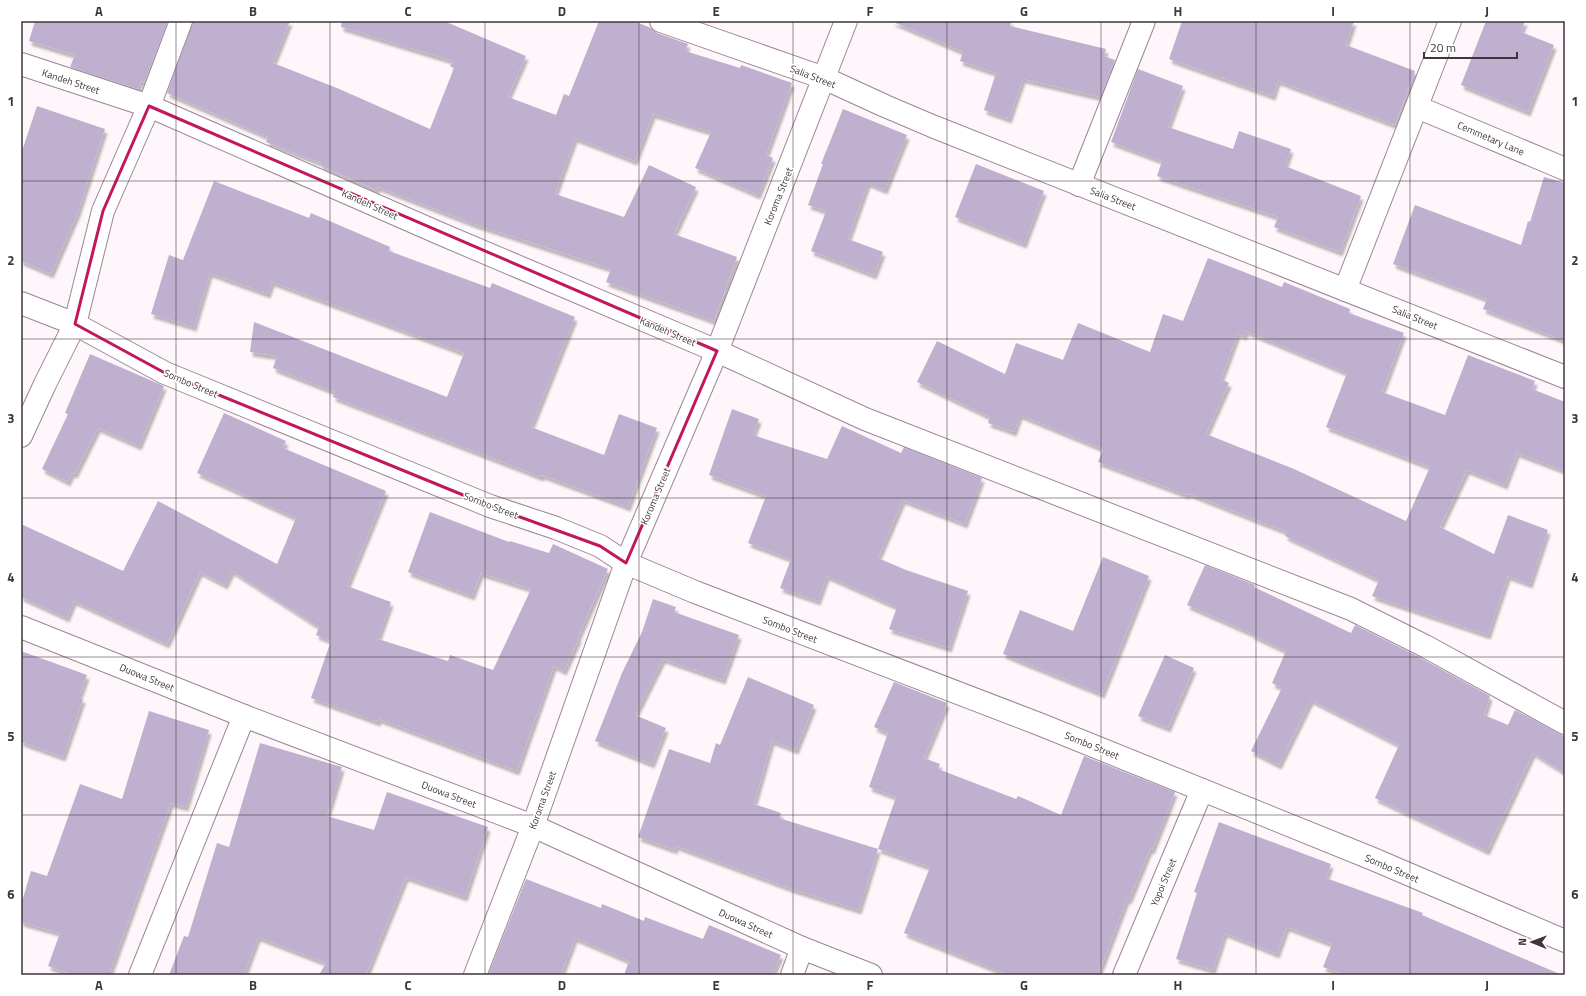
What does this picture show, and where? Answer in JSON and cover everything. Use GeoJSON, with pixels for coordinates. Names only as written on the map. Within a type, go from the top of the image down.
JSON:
{"type":"FeatureCollection","features":[{"type":"Feature","properties":{"kind":"street"},"geometry":{"type":"LineString","coordinates":[[21,436],[75,324],[103,211],[149,106],[181,21]]}},
{"type":"Feature","properties":{"kind":"street","name":"Salia Street"},"geometry":{"type":"LineString","coordinates":[[661,21],[824,78],[884,106],[1079,185],[1565,377]]}},
{"type":"Feature","properties":{"kind":"street","name":"Koroma Street"},"geometry":{"type":"LineString","coordinates":[[475,975],[533,826],[626,563],[716,351],[846,21]]}},
{"type":"Feature","properties":{"kind":"street"},"geometry":{"type":"LineString","coordinates":[[1079,185],[1144,21]]}},
{"type":"Feature","properties":{"kind":"street"},"geometry":{"type":"LineString","coordinates":[[1345,290],[1450,21]]}},
{"type":"Feature","properties":{"kind":"street","name":"Kandeh Street"},"geometry":{"type":"LineString","coordinates":[[21,64],[149,106],[441,234],[716,351],[865,419],[1351,608],[1425,646],[1565,723]]}},
{"type":"Feature","properties":{"kind":"street","name":"Cemmetary Lane"},"geometry":{"type":"LineString","coordinates":[[1417,107],[1565,169]]}},
{"type":"Feature","properties":{"kind":"street","name":"Sombo Street"},"geometry":{"type":"LineString","coordinates":[[21,303],[75,324],[165,372],[490,506],[556,528],[600,546],[626,563],[695,592],[953,690],[1373,859],[1565,941]]}},
{"type":"Feature","properties":{"kind":"street","name":"Duowa Street"},"geometry":{"type":"LineString","coordinates":[[21,627],[244,716],[533,826],[802,948],[871,975]]}},
{"type":"Feature","properties":{"kind":"street"},"geometry":{"type":"LineString","coordinates":[[140,975],[244,716]]}},
{"type":"Feature","properties":{"kind":"street","name":"Yopoi Street"},"geometry":{"type":"LineString","coordinates":[[1124,975],[1202,790]]}},
{"type":"Feature","properties":{"kind":"street"},"geometry":{"type":"LineString","coordinates":[[792,975],[802,948]]}},
{"type":"Feature","properties":{"kind":"highlighted area"},"geometry":{"type":"Polygon","coordinates":[[[149,106],[717,351],[626,563],[600,546],[490,506],[165,373],[75,324],[103,211],[149,106]]]}},
{"type":"Feature","properties":{"kind":"building"},"geometry":{"type":"Polygon","coordinates":[[[35,21],[168,21],[144,83],[141,81],[138,89],[70,67],[75,55],[29,41],[35,21]]]}},
{"type":"Feature","properties":{"kind":"building"},"geometry":{"type":"Polygon","coordinates":[[[193,21],[290,21],[273,63],[337,88],[430,129],[454,68],[450,66],[453,61],[341,27],[342,21],[444,21],[526,56],[508,97],[556,115],[564,94],[569,96],[599,21],[634,21],[651,28],[657,33],[688,44],[685,51],[740,68],[741,65],[792,83],[766,155],[773,158],[758,195],[695,168],[711,132],[653,114],[635,161],[575,138],[555,194],[624,217],[649,165],[696,187],[674,234],[737,257],[714,321],[606,282],[611,269],[474,224],[378,187],[376,190],[320,165],[321,163],[266,142],[268,137],[167,93],[193,21]]]}},
{"type":"Feature","properties":{"kind":"building"},"geometry":{"type":"Polygon","coordinates":[[[891,21],[1012,21],[1010,26],[1106,49],[1104,56],[1115,60],[1100,97],[1023,79],[1009,119],[984,110],[996,73],[960,61],[963,52],[891,21]]]}},
{"type":"Feature","properties":{"kind":"building"},"geometry":{"type":"Polygon","coordinates":[[[1182,21],[1354,21],[1346,45],[1415,71],[1395,125],[1278,81],[1273,96],[1169,59],[1182,21]]]}},
{"type":"Feature","properties":{"kind":"building"},"geometry":{"type":"Polygon","coordinates":[[[1486,21],[1525,21],[1521,32],[1554,45],[1528,112],[1461,85],[1486,21]]]}},
{"type":"Feature","properties":{"kind":"building"},"geometry":{"type":"Polygon","coordinates":[[[1138,69],[1183,86],[1168,127],[1233,149],[1239,131],[1291,149],[1285,166],[1361,196],[1340,252],[1274,227],[1278,217],[1157,176],[1162,161],[1111,142],[1138,69]]]}},
{"type":"Feature","properties":{"kind":"building"},"geometry":{"type":"Polygon","coordinates":[[[37,106],[105,129],[78,212],[51,274],[21,261],[21,154],[37,106]]]}},
{"type":"Feature","properties":{"kind":"building"},"geometry":{"type":"Polygon","coordinates":[[[843,109],[907,135],[885,190],[868,183],[848,239],[883,252],[874,275],[811,251],[826,211],[808,205],[823,164],[821,164],[843,109]]]}},
{"type":"Feature","properties":{"kind":"building"},"geometry":{"type":"Polygon","coordinates":[[[976,164],[1044,191],[1024,244],[955,217],[976,164]]]}},
{"type":"Feature","properties":{"kind":"building"},"geometry":{"type":"Polygon","coordinates":[[[1544,177],[1565,183],[1565,341],[1483,309],[1487,299],[1393,264],[1415,205],[1521,245],[1544,177]]]}},
{"type":"Feature","properties":{"kind":"building"},"geometry":{"type":"Polygon","coordinates":[[[214,181],[309,218],[311,213],[390,247],[389,251],[490,288],[492,283],[575,317],[531,427],[604,455],[619,414],[657,428],[628,507],[542,475],[541,477],[333,397],[335,392],[273,368],[277,356],[250,352],[254,322],[447,397],[464,353],[272,282],[268,294],[210,273],[194,327],[151,314],[169,255],[183,260],[214,181]]]}},
{"type":"Feature","properties":{"kind":"building"},"geometry":{"type":"Polygon","coordinates":[[[1208,258],[1282,287],[1284,282],[1350,309],[1349,313],[1404,333],[1382,392],[1445,415],[1468,355],[1535,381],[1532,389],[1565,402],[1565,471],[1517,453],[1505,485],[1467,470],[1440,527],[1494,554],[1508,515],[1548,530],[1530,584],[1508,576],[1488,635],[1372,596],[1379,580],[1285,536],[1287,532],[1188,493],[1187,495],[1098,462],[1103,449],[1020,415],[1014,432],[988,423],[990,417],[917,382],[937,341],[1005,374],[1016,343],[1063,360],[1078,323],[1150,352],[1163,314],[1183,321],[1208,258]],[[1246,331],[1244,336],[1238,333],[1221,379],[1229,383],[1206,434],[1294,469],[1406,521],[1430,467],[1326,427],[1347,373],[1246,331]]]}},
{"type":"Feature","properties":{"kind":"building"},"geometry":{"type":"Polygon","coordinates":[[[90,354],[164,386],[139,446],[98,428],[75,474],[72,473],[68,482],[42,469],[68,414],[65,413],[90,354]]]}},
{"type":"Feature","properties":{"kind":"building"},"geometry":{"type":"Polygon","coordinates":[[[732,409],[759,419],[753,435],[827,459],[842,426],[901,453],[904,447],[982,478],[965,524],[903,500],[878,558],[906,570],[968,591],[949,648],[889,629],[897,607],[827,576],[818,601],[780,588],[791,559],[748,543],[766,496],[709,475],[732,409]]]}},
{"type":"Feature","properties":{"kind":"building"},"geometry":{"type":"Polygon","coordinates":[[[224,413],[286,441],[283,448],[386,491],[347,586],[391,602],[378,639],[448,661],[450,655],[493,670],[531,589],[481,573],[472,596],[408,572],[430,512],[509,542],[510,541],[549,553],[553,544],[608,569],[564,671],[554,666],[517,771],[379,719],[378,722],[311,698],[331,641],[316,635],[319,627],[232,571],[225,585],[200,572],[167,644],[74,601],[67,618],[21,597],[21,524],[123,571],[158,501],[277,564],[296,518],[197,473],[224,413]]]}},
{"type":"Feature","properties":{"kind":"building"},"geometry":{"type":"Polygon","coordinates":[[[1103,557],[1149,576],[1102,694],[1003,654],[1020,610],[1073,631],[1103,557]]]}},
{"type":"Feature","properties":{"kind":"building"},"geometry":{"type":"Polygon","coordinates":[[[1205,565],[1255,585],[1254,587],[1351,633],[1355,625],[1419,657],[1490,696],[1484,715],[1508,725],[1515,710],[1562,735],[1565,737],[1565,773],[1533,753],[1487,851],[1375,798],[1399,745],[1311,700],[1279,765],[1251,751],[1282,688],[1272,683],[1286,651],[1252,635],[1253,634],[1187,605],[1205,565]]]}},
{"type":"Feature","properties":{"kind":"building"},"geometry":{"type":"Polygon","coordinates":[[[653,599],[676,607],[674,612],[739,635],[723,680],[663,659],[635,715],[666,728],[652,764],[595,741],[622,673],[642,632],[653,599]]]}},
{"type":"Feature","properties":{"kind":"building"},"geometry":{"type":"Polygon","coordinates":[[[21,651],[87,675],[79,697],[83,699],[63,757],[21,742],[21,651]]]}},
{"type":"Feature","properties":{"kind":"building"},"geometry":{"type":"Polygon","coordinates":[[[1165,655],[1194,668],[1168,728],[1138,716],[1165,655]]]}},
{"type":"Feature","properties":{"kind":"building"},"geometry":{"type":"Polygon","coordinates":[[[748,677],[814,705],[796,750],[772,741],[754,804],[781,813],[779,818],[878,849],[859,910],[792,889],[676,846],[675,850],[638,837],[669,749],[710,763],[716,743],[720,745],[748,677]]]}},
{"type":"Feature","properties":{"kind":"building"},"geometry":{"type":"Polygon","coordinates":[[[894,682],[947,703],[924,758],[940,764],[938,769],[1016,799],[1018,796],[1061,815],[1084,756],[1175,792],[1152,850],[1150,849],[1129,900],[1127,899],[1098,975],[1009,975],[904,933],[930,867],[878,849],[896,797],[869,787],[888,733],[874,727],[894,682]]]}},
{"type":"Feature","properties":{"kind":"building"},"geometry":{"type":"Polygon","coordinates":[[[149,711],[209,730],[186,807],[171,803],[109,975],[73,975],[48,966],[60,933],[21,922],[21,905],[31,871],[47,876],[80,784],[122,799],[149,711]]]}},
{"type":"Feature","properties":{"kind":"building"},"geometry":{"type":"Polygon","coordinates":[[[260,743],[342,767],[327,816],[374,830],[387,792],[488,827],[465,897],[406,877],[366,975],[319,975],[326,963],[258,937],[244,975],[169,975],[184,936],[188,937],[217,843],[229,847],[260,743]]]}},
{"type":"Feature","properties":{"kind":"building"},"geometry":{"type":"Polygon","coordinates":[[[1219,822],[1331,864],[1326,878],[1423,913],[1422,915],[1562,975],[1345,975],[1323,967],[1332,944],[1287,927],[1277,954],[1225,933],[1213,970],[1176,959],[1197,893],[1194,892],[1219,822]]]}},
{"type":"Feature","properties":{"kind":"building"},"geometry":{"type":"Polygon","coordinates":[[[526,879],[601,908],[602,904],[644,921],[645,917],[703,939],[709,925],[781,955],[772,975],[624,975],[629,961],[575,938],[561,975],[488,975],[526,879]]]}}]}
